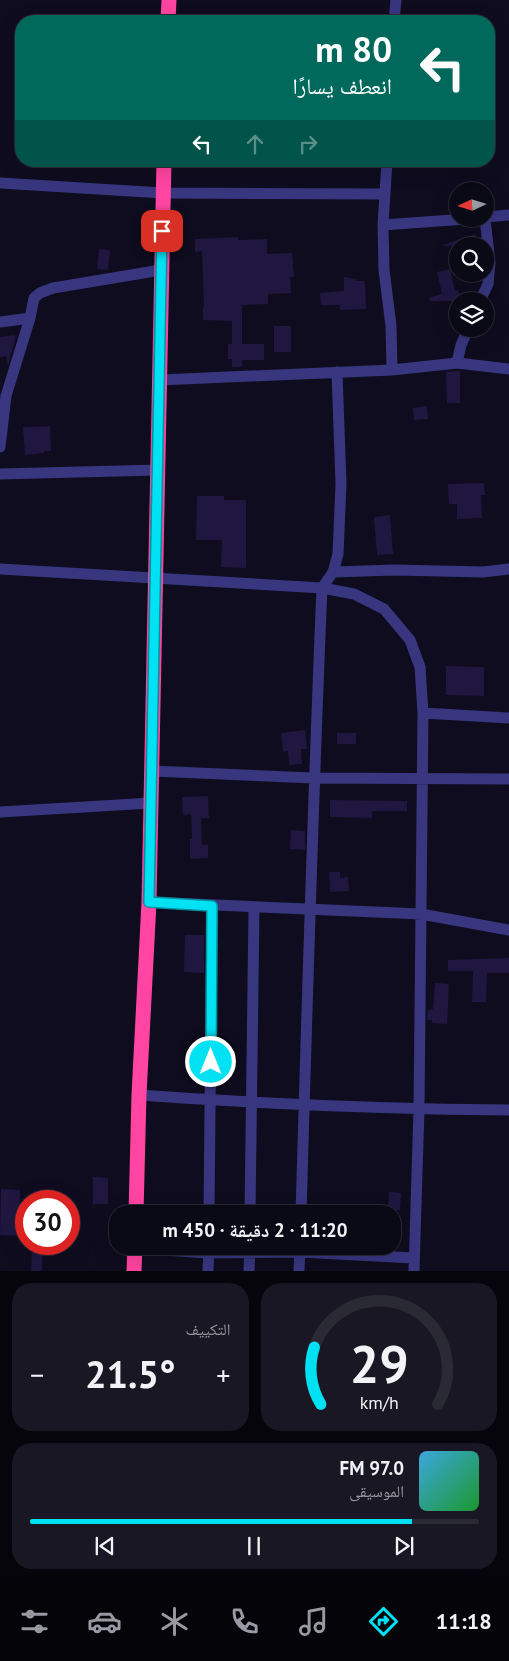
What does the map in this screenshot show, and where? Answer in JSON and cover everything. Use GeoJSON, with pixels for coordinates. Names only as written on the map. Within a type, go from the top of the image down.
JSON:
{"type":"FeatureCollection","features":[{"type":"Feature","properties":{"kind":"highway"},"geometry":{"type":"LineString","coordinates":[[168,15],[169,0]]}},
{"type":"Feature","properties":{"kind":"highway"},"geometry":{"type":"LineString","coordinates":[[136,1205],[139,1096],[149,902],[164,167]]}},
{"type":"Feature","properties":{"kind":"highway"},"geometry":{"type":"LineString","coordinates":[[134,1271],[135,1255]]}},
{"type":"Feature","properties":{"kind":"street"},"geometry":{"type":"LineString","coordinates":[[395,15],[396,0]]}},
{"type":"Feature","properties":{"kind":"street"},"geometry":{"type":"LineString","coordinates":[[387,167],[383,225],[384,270],[391,326],[392,370]]}},
{"type":"Feature","properties":{"kind":"street"},"geometry":{"type":"LineString","coordinates":[[0,183],[163,193],[385,194]]}},
{"type":"Feature","properties":{"kind":"street"},"geometry":{"type":"LineString","coordinates":[[494,217],[509,215]]}},
{"type":"Feature","properties":{"kind":"street"},"geometry":{"type":"LineString","coordinates":[[383,225],[449,220]]}},
{"type":"Feature","properties":{"kind":"street"},"geometry":{"type":"LineString","coordinates":[[484,292],[488,284],[490,263],[486,228]]}},
{"type":"Feature","properties":{"kind":"street"},"geometry":{"type":"LineString","coordinates":[[0,447],[3,395],[30,318],[34,298],[40,293],[54,288],[161,270]]}},
{"type":"Feature","properties":{"kind":"street"},"geometry":{"type":"LineString","coordinates":[[0,322],[30,318]]}},
{"type":"Feature","properties":{"kind":"street"},"geometry":{"type":"LineString","coordinates":[[457,363],[464,337]]}},
{"type":"Feature","properties":{"kind":"street"},"geometry":{"type":"LineString","coordinates":[[160,380],[392,370],[457,363],[509,369]]}},
{"type":"Feature","properties":{"kind":"street"},"geometry":{"type":"LineString","coordinates":[[300,1205],[311,910],[313,778],[322,588],[333,572],[338,554],[341,484],[337,372]]}},
{"type":"Feature","properties":{"kind":"street"},"geometry":{"type":"LineString","coordinates":[[0,474],[158,470]]}},
{"type":"Feature","properties":{"kind":"street"},"geometry":{"type":"LineString","coordinates":[[333,572],[395,570],[484,572],[509,569]]}},
{"type":"Feature","properties":{"kind":"street"},"geometry":{"type":"LineString","coordinates":[[0,570],[155,577],[322,588],[354,594],[384,609],[410,640],[420,667],[423,713],[419,1109],[414,1271]]}},
{"type":"Feature","properties":{"kind":"street"},"geometry":{"type":"LineString","coordinates":[[423,713],[509,718]]}},
{"type":"Feature","properties":{"kind":"street"},"geometry":{"type":"LineString","coordinates":[[152,771],[313,778],[509,779]]}},
{"type":"Feature","properties":{"kind":"street"},"geometry":{"type":"LineString","coordinates":[[0,812],[151,802]]}},
{"type":"Feature","properties":{"kind":"street"},"geometry":{"type":"LineString","coordinates":[[149,902],[421,914],[509,930]]}},
{"type":"Feature","properties":{"kind":"street"},"geometry":{"type":"LineString","coordinates":[[209,1205],[212,906]]}},
{"type":"Feature","properties":{"kind":"street"},"geometry":{"type":"LineString","coordinates":[[250,1205],[254,908]]}},
{"type":"Feature","properties":{"kind":"street"},"geometry":{"type":"LineString","coordinates":[[139,1096],[211,1101],[419,1109],[509,1110]]}},
{"type":"Feature","properties":{"kind":"street"},"geometry":{"type":"LineString","coordinates":[[208,1271],[209,1255]]}},
{"type":"Feature","properties":{"kind":"street"},"geometry":{"type":"LineString","coordinates":[[249,1271],[250,1255]]}},
{"type":"Feature","properties":{"kind":"street"},"geometry":{"type":"LineString","coordinates":[[299,1255],[299,1271]]}},
{"type":"Feature","properties":{"kind":"street"},"geometry":{"type":"LineString","coordinates":[[376,1255],[414,1258]]}},
{"type":"Feature","properties":{"kind":"building"},"geometry":{"type":"Polygon","coordinates":[[[238,237],[238,240],[267,239],[267,254],[292,253],[294,277],[290,277],[291,293],[268,294],[268,304],[242,305],[242,344],[264,344],[264,360],[242,360],[242,367],[232,367],[232,359],[228,359],[228,344],[232,344],[232,321],[203,320],[202,251],[195,252],[195,239],[238,237]]]}},
{"type":"Feature","properties":{"kind":"building"},"geometry":{"type":"Polygon","coordinates":[[[99,249],[110,250],[108,270],[97,269],[99,249]]]}},
{"type":"Feature","properties":{"kind":"building"},"geometry":{"type":"Polygon","coordinates":[[[449,269],[449,282],[453,282],[455,291],[458,290],[459,292],[449,292],[449,301],[430,301],[429,298],[442,294],[437,272],[449,269]]]}},
{"type":"Feature","properties":{"kind":"building"},"geometry":{"type":"Polygon","coordinates":[[[344,277],[356,279],[356,281],[365,281],[366,309],[340,310],[340,305],[321,305],[320,293],[344,291],[344,277]]]}},
{"type":"Feature","properties":{"kind":"building"},"geometry":{"type":"Polygon","coordinates":[[[274,326],[291,326],[291,352],[274,352],[274,326]]]}},
{"type":"Feature","properties":{"kind":"building"},"geometry":{"type":"Polygon","coordinates":[[[15,335],[8,365],[6,356],[0,357],[0,337],[15,335]]]}},
{"type":"Feature","properties":{"kind":"building"},"geometry":{"type":"Polygon","coordinates":[[[460,371],[460,403],[447,403],[446,372],[460,371]]]}},
{"type":"Feature","properties":{"kind":"building"},"geometry":{"type":"Polygon","coordinates":[[[427,406],[428,419],[414,420],[413,408],[427,406]]]}},
{"type":"Feature","properties":{"kind":"building"},"geometry":{"type":"Polygon","coordinates":[[[50,426],[51,451],[25,455],[23,427],[50,426]]]}},
{"type":"Feature","properties":{"kind":"building"},"geometry":{"type":"Polygon","coordinates":[[[484,483],[485,495],[481,495],[482,518],[457,519],[457,504],[449,504],[448,484],[484,483]]]}},
{"type":"Feature","properties":{"kind":"building"},"geometry":{"type":"Polygon","coordinates":[[[197,496],[224,496],[224,500],[246,500],[246,568],[221,567],[222,540],[196,540],[197,496]]]}},
{"type":"Feature","properties":{"kind":"building"},"geometry":{"type":"Polygon","coordinates":[[[390,515],[393,554],[377,555],[374,517],[390,515]]]}},
{"type":"Feature","properties":{"kind":"building"},"geometry":{"type":"Polygon","coordinates":[[[446,666],[484,667],[484,696],[446,695],[446,666]]]}},
{"type":"Feature","properties":{"kind":"building"},"geometry":{"type":"Polygon","coordinates":[[[305,730],[307,749],[301,749],[302,764],[289,765],[288,751],[283,752],[281,733],[305,730]]]}},
{"type":"Feature","properties":{"kind":"building"},"geometry":{"type":"Polygon","coordinates":[[[337,733],[356,733],[356,744],[337,744],[337,733]]]}},
{"type":"Feature","properties":{"kind":"building"},"geometry":{"type":"Polygon","coordinates":[[[208,796],[209,818],[201,818],[202,845],[208,845],[208,858],[190,859],[190,839],[192,839],[191,814],[183,815],[182,797],[208,796]]]}},
{"type":"Feature","properties":{"kind":"building"},"geometry":{"type":"Polygon","coordinates":[[[330,800],[407,801],[407,811],[372,811],[372,818],[330,817],[330,800]]]}},
{"type":"Feature","properties":{"kind":"building"},"geometry":{"type":"Polygon","coordinates":[[[291,830],[305,831],[305,850],[290,849],[291,830]]]}},
{"type":"Feature","properties":{"kind":"building"},"geometry":{"type":"Polygon","coordinates":[[[329,872],[340,872],[340,878],[348,877],[349,891],[330,892],[329,872]]]}},
{"type":"Feature","properties":{"kind":"building"},"geometry":{"type":"Polygon","coordinates":[[[185,935],[204,935],[204,973],[184,972],[185,935]]]}},
{"type":"Feature","properties":{"kind":"building"},"geometry":{"type":"Polygon","coordinates":[[[509,958],[509,973],[487,973],[486,1002],[472,1002],[473,971],[448,971],[448,960],[509,958]]]}},
{"type":"Feature","properties":{"kind":"building"},"geometry":{"type":"Polygon","coordinates":[[[435,983],[449,984],[447,1024],[432,1023],[432,1020],[427,1020],[428,1010],[433,1009],[435,983]]]}},
{"type":"Feature","properties":{"kind":"building"},"geometry":{"type":"Polygon","coordinates":[[[93,1177],[108,1178],[108,1204],[93,1204],[93,1177]]]}},
{"type":"Feature","properties":{"kind":"building"},"geometry":{"type":"Polygon","coordinates":[[[1,1189],[20,1190],[15,1190],[15,1236],[0,1235],[1,1189]]]}},
{"type":"Feature","properties":{"kind":"building"},"geometry":{"type":"Polygon","coordinates":[[[389,1192],[401,1193],[400,1205],[388,1205],[389,1192]]]}},
{"type":"Feature","properties":{"kind":"building"},"geometry":{"type":"Polygon","coordinates":[[[32,1255],[43,1255],[42,1271],[31,1271],[32,1255]]]}},
{"type":"Feature","properties":{"kind":"route"},"geometry":{"type":"LineString","coordinates":[[162,231],[149,902],[212,906],[211,1062]]}}]}
